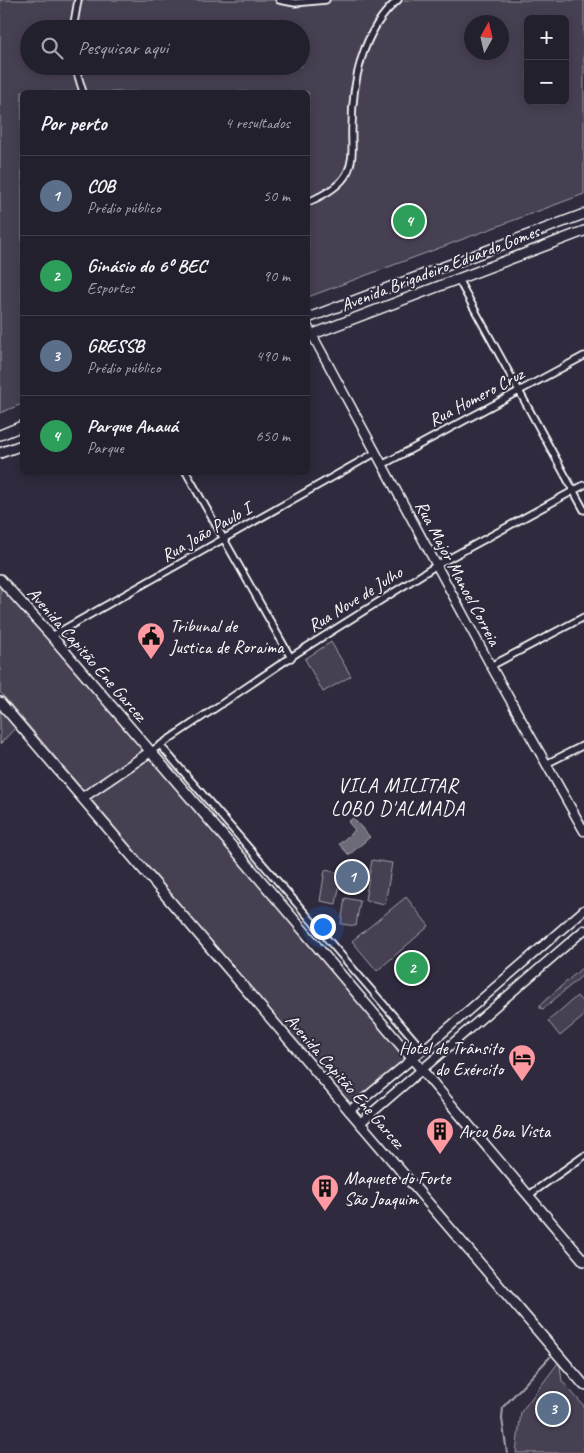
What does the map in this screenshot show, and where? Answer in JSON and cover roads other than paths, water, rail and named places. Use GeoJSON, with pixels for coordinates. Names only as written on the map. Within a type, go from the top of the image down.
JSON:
{"type":"FeatureCollection","features":[{"type":"Feature","properties":{"kind":"main road","name":"Avenida Brigadeiro Eduardo Gomes"},"geometry":{"type":"LineString","coordinates":[[310,317],[584,214]]}},
{"type":"Feature","properties":{"kind":"main road","name":"Avenida Brigadeiro Eduardo Gomes"},"geometry":{"type":"LineString","coordinates":[[310,332],[458,279],[584,231]]}},
{"type":"Feature","properties":{"kind":"main road"},"geometry":{"type":"LineString","coordinates":[[0,435],[20,427]]}},
{"type":"Feature","properties":{"kind":"main road"},"geometry":{"type":"LineString","coordinates":[[0,453],[20,446]]}},
{"type":"Feature","properties":{"kind":"main road","name":"Avenida Capitão Ene Garcez"},"geometry":{"type":"LineString","coordinates":[[0,579],[52,636],[584,1261]]}},
{"type":"Feature","properties":{"kind":"main road","name":"Avenida Capitão Ene Garcez"},"geometry":{"type":"LineString","coordinates":[[0,702],[584,1385]]}},
{"type":"Feature","properties":{"kind":"main road"},"geometry":{"type":"LineString","coordinates":[[82,798],[150,752]]}},
{"type":"Feature","properties":{"kind":"street"},"geometry":{"type":"LineString","coordinates":[[75,20],[78,0]]}},
{"type":"Feature","properties":{"kind":"street"},"geometry":{"type":"LineString","coordinates":[[279,0],[295,3],[326,0]]}},
{"type":"Feature","properties":{"kind":"street"},"geometry":{"type":"LineString","coordinates":[[310,201],[336,186],[348,172],[352,163],[355,87],[361,58],[374,30],[389,7],[398,0]]}},
{"type":"Feature","properties":{"kind":"street"},"geometry":{"type":"LineString","coordinates":[[78,75],[82,90]]}},
{"type":"Feature","properties":{"kind":"street"},"geometry":{"type":"LineString","coordinates":[[458,279],[584,510]]}},
{"type":"Feature","properties":{"kind":"street","name":"Rua Major Manoel Correia"},"geometry":{"type":"LineString","coordinates":[[310,334],[491,666],[584,831]]}},
{"type":"Feature","properties":{"kind":"street","name":"Rua Homero Cruz"},"geometry":{"type":"LineString","coordinates":[[382,465],[584,356]]}},
{"type":"Feature","properties":{"kind":"street","name":"Rua João Paulo I"},"geometry":{"type":"LineString","coordinates":[[52,636],[375,453]]}},
{"type":"Feature","properties":{"kind":"street"},"geometry":{"type":"LineString","coordinates":[[188,475],[291,658]]}},
{"type":"Feature","properties":{"kind":"street","name":"Rua Nove de Julho"},"geometry":{"type":"LineString","coordinates":[[150,752],[291,658],[437,565],[584,485]]}},
{"type":"Feature","properties":{"kind":"street"},"geometry":{"type":"LineString","coordinates":[[491,666],[584,617]]}},
{"type":"Feature","properties":{"kind":"street"},"geometry":{"type":"LineString","coordinates":[[546,764],[584,745]]}},
{"type":"Feature","properties":{"kind":"street"},"geometry":{"type":"LineString","coordinates":[[161,746],[423,1050]]}},
{"type":"Feature","properties":{"kind":"street"},"geometry":{"type":"LineString","coordinates":[[349,1111],[440,1036],[584,910]]}},
{"type":"Feature","properties":{"kind":"street"},"geometry":{"type":"LineString","coordinates":[[360,1123],[584,930]]}},
{"type":"Feature","properties":{"kind":"street"},"geometry":{"type":"LineString","coordinates":[[529,958],[538,968]]}},
{"type":"Feature","properties":{"kind":"street"},"geometry":{"type":"LineString","coordinates":[[440,1036],[448,1046]]}},
{"type":"Feature","properties":{"kind":"street"},"geometry":{"type":"LineString","coordinates":[[529,1195],[584,1156]]}},
{"type":"Feature","properties":{"kind":"waterway"},"geometry":{"type":"LineString","coordinates":[[507,1453],[502,1419],[503,1407],[550,1357]]}},
{"type":"Feature","properties":{"kind":"place","name":"Parque Anauá"},"geometry":{"type":"Point","coordinates":[409,221]}},
{"type":"Feature","properties":{"kind":"place","name":"Tribunal de Justica de Roraima"},"geometry":{"type":"Point","coordinates":[151,660]}},
{"type":"Feature","properties":{"kind":"place","name":"COB"},"geometry":{"type":"Point","coordinates":[352,877]}},
{"type":"Feature","properties":{"kind":"place","name":"Ginásio do 6º BEC"},"geometry":{"type":"Point","coordinates":[412,968]}},
{"type":"Feature","properties":{"kind":"place","name":"Hotel de Trânsito do Exército"},"geometry":{"type":"Point","coordinates":[522,1082]}},
{"type":"Feature","properties":{"kind":"place","name":"Arco Boa Vista"},"geometry":{"type":"Point","coordinates":[440,1155]}},
{"type":"Feature","properties":{"kind":"place","name":"Maquete do Forte São Joaquim"},"geometry":{"type":"Point","coordinates":[325,1212]}},
{"type":"Feature","properties":{"kind":"place","name":"GRESSB"},"geometry":{"type":"Point","coordinates":[553,1409]}},
{"type":"Feature","properties":{"kind":"district","name":"VILA MILITAR LOBO D'ALMADA"},"geometry":{"type":"Point","coordinates":[398,796]}}]}
